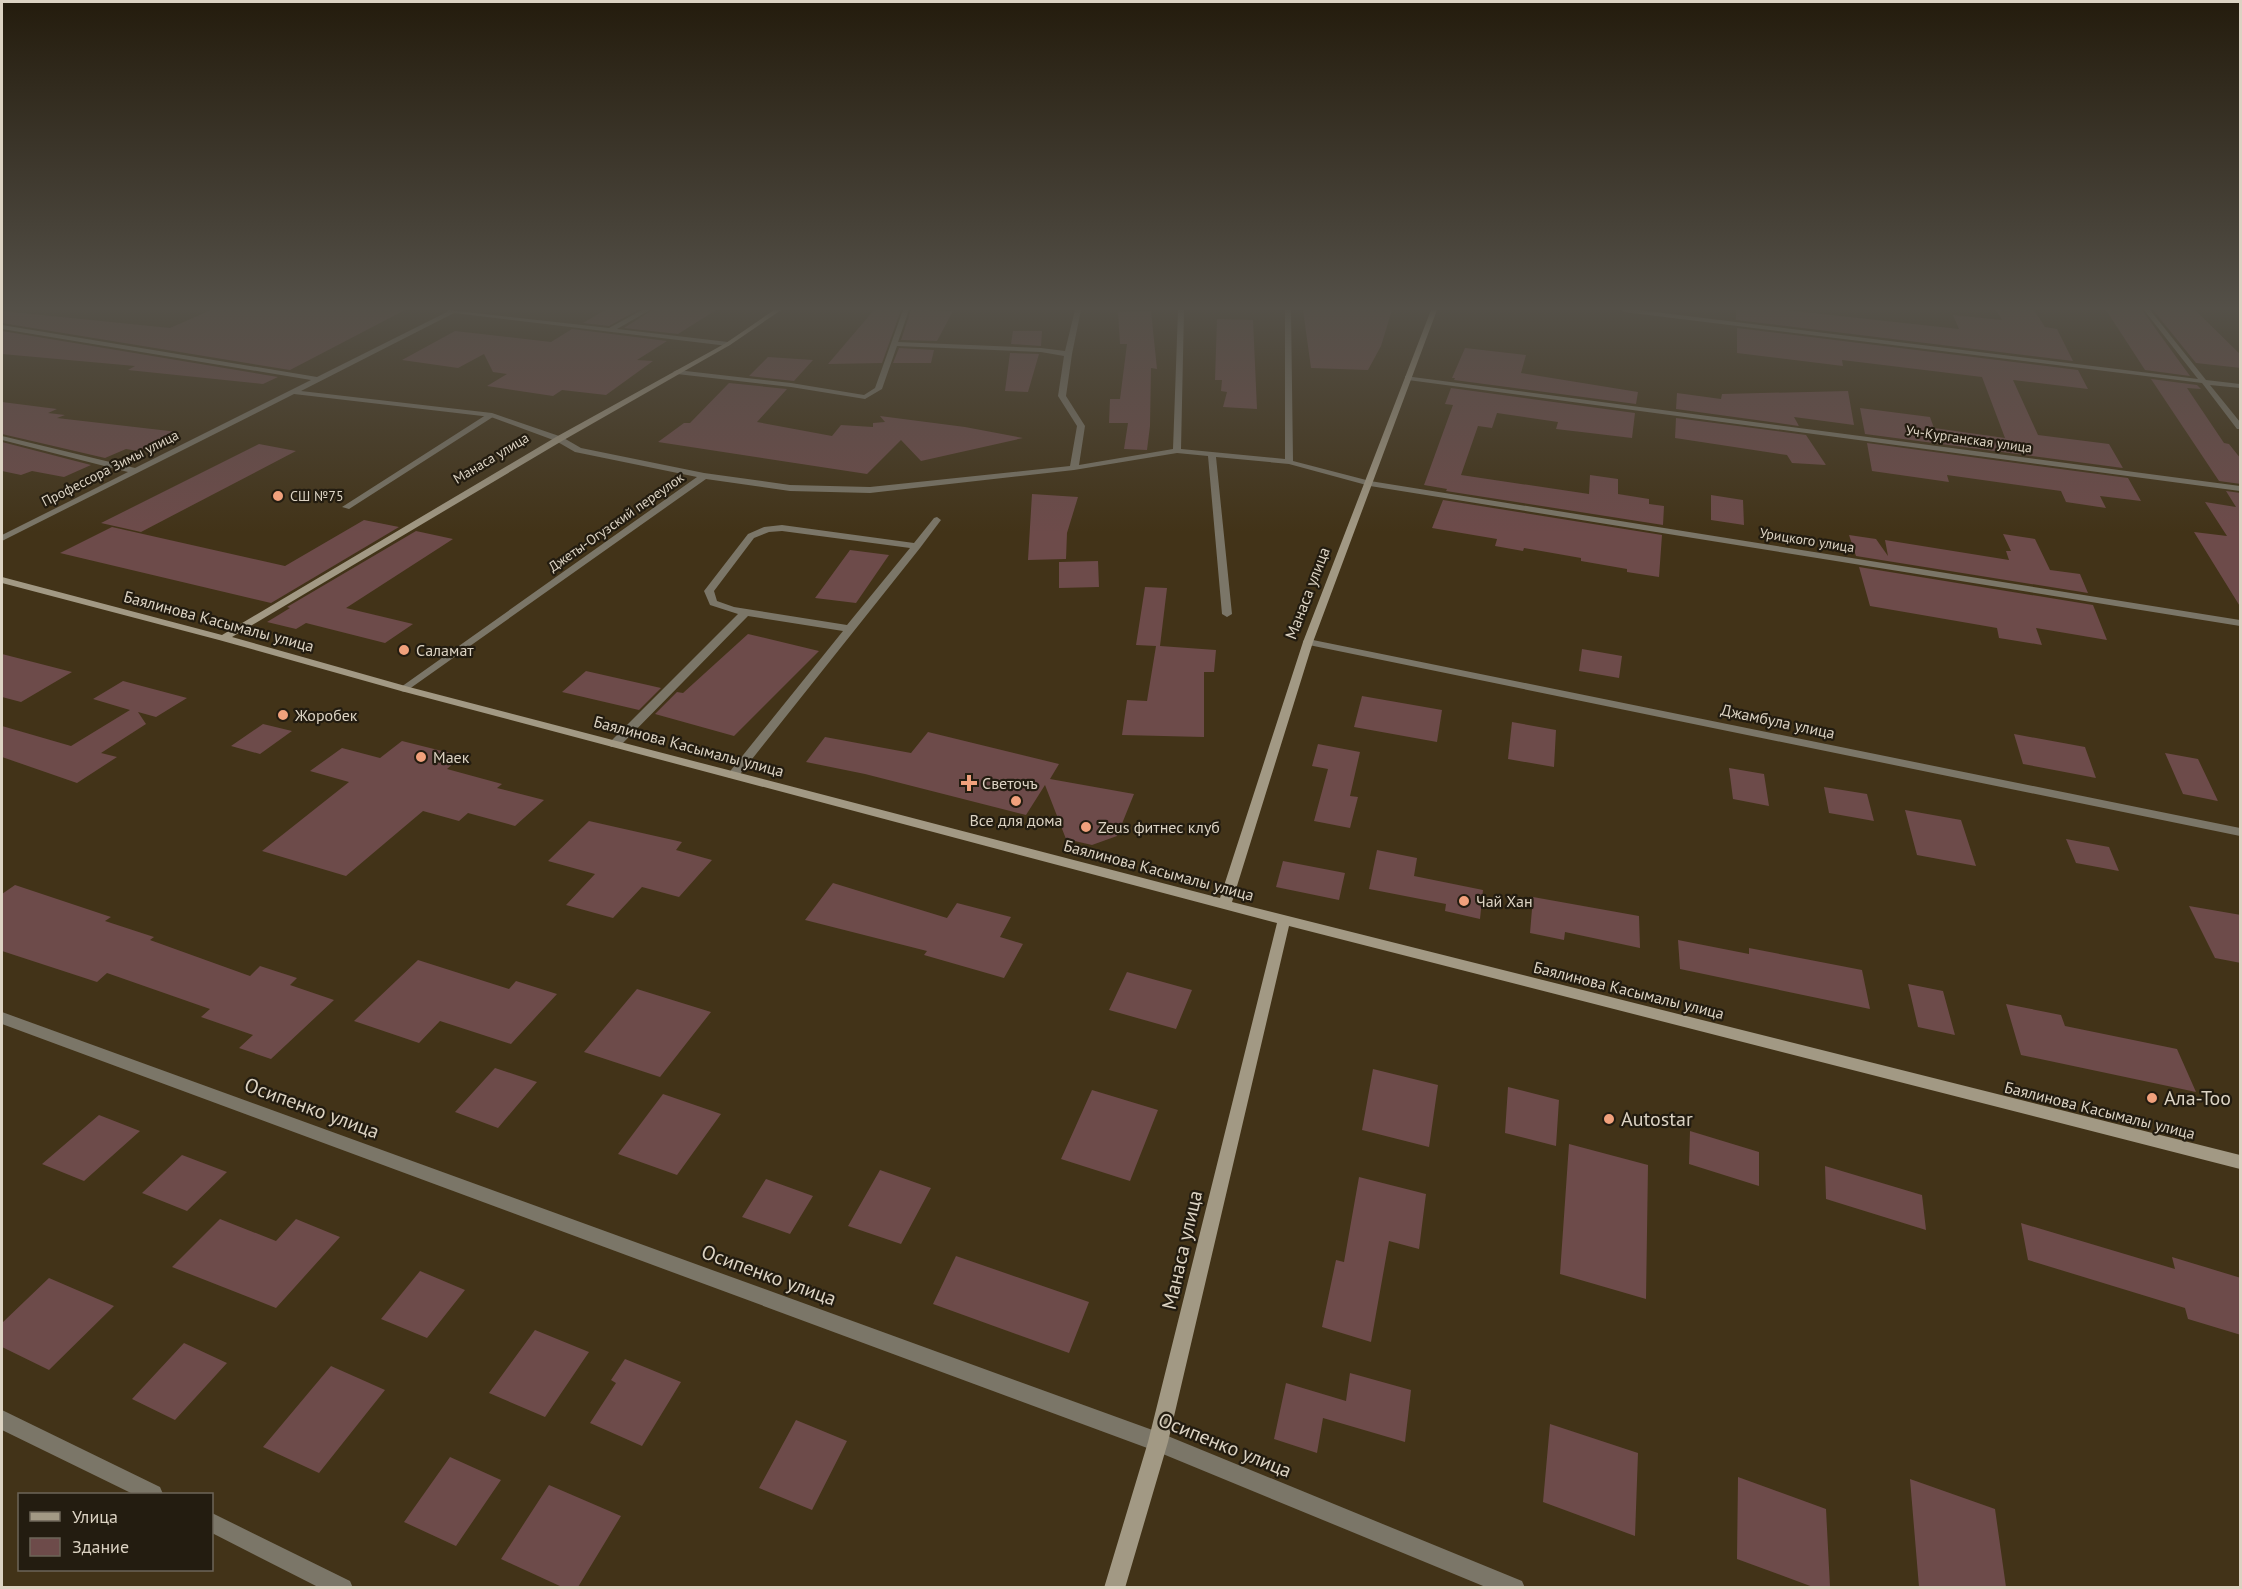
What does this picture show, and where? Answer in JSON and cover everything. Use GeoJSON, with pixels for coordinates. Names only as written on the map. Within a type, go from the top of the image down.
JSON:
{"type":"FeatureCollection","features":[{"type":"Feature","properties":{"kind":"street","name":"Профессора Зимы улица"},"geometry":{"type":"LineString","coordinates":[[2,538],[308,384]]}},
{"type":"Feature","properties":{"kind":"street","name":"Манаса улица"},"geometry":{"type":"LineString","coordinates":[[223,638],[558,439],[655,384]]}},
{"type":"Feature","properties":{"kind":"street"},"geometry":{"type":"LineString","coordinates":[[784,384],[865,398],[878,389],[880,384]]}},
{"type":"Feature","properties":{"kind":"street"},"geometry":{"type":"LineString","coordinates":[[1064,384],[1062,396],[1081,426],[1074,468]]}},
{"type":"Feature","properties":{"kind":"street"},"geometry":{"type":"LineString","coordinates":[[1177,452],[1179,384]]}},
{"type":"Feature","properties":{"kind":"street"},"geometry":{"type":"LineString","coordinates":[[1288,384],[1289,462]]}},
{"type":"Feature","properties":{"kind":"street","name":"Манаса улица"},"geometry":{"type":"LineString","coordinates":[[1225,904],[1308,642],[1406,384]]}},
{"type":"Feature","properties":{"kind":"street","name":"Уч-Курганская улица"},"geometry":{"type":"LineString","coordinates":[[1454,384],[2241,489]]}},
{"type":"Feature","properties":{"kind":"street"},"geometry":{"type":"LineString","coordinates":[[2207,384],[2241,427]]}},
{"type":"Feature","properties":{"kind":"street"},"geometry":{"type":"LineString","coordinates":[[2224,384],[2241,386]]}},
{"type":"Feature","properties":{"kind":"street","name":"Джеты-Огузский переулок"},"geometry":{"type":"LineString","coordinates":[[293,392],[492,415],[558,439],[578,450],[704,476]]}},
{"type":"Feature","properties":{"kind":"street"},"geometry":{"type":"LineString","coordinates":[[346,507],[492,415]]}},
{"type":"Feature","properties":{"kind":"street"},"geometry":{"type":"LineString","coordinates":[[2,438],[136,471]]}},
{"type":"Feature","properties":{"kind":"street"},"geometry":{"type":"LineString","coordinates":[[704,476],[790,488],[870,490],[1074,468],[1177,452],[1289,462],[1370,483]]}},
{"type":"Feature","properties":{"kind":"street"},"geometry":{"type":"LineString","coordinates":[[1212,455],[1227,614]]}},
{"type":"Feature","properties":{"kind":"street","name":"Джеты-Огузский переулок"},"geometry":{"type":"LineString","coordinates":[[405,689],[704,476]]}},
{"type":"Feature","properties":{"kind":"street","name":"Урицкого улица"},"geometry":{"type":"LineString","coordinates":[[1370,483],[2241,623]]}},
{"type":"Feature","properties":{"kind":"street"},"geometry":{"type":"LineString","coordinates":[[733,775],[937,520]]}},
{"type":"Feature","properties":{"kind":"street"},"geometry":{"type":"LineString","coordinates":[[852,629],[746,612],[713,603],[709,591],[751,536],[767,529],[782,528],[917,546]]}},
{"type":"Feature","properties":{"kind":"street","name":"Баялинова Касымалы улица"},"geometry":{"type":"LineString","coordinates":[[2,580],[405,689],[1284,920],[2241,1162]]}},
{"type":"Feature","properties":{"kind":"street"},"geometry":{"type":"LineString","coordinates":[[615,744],[746,612]]}},
{"type":"Feature","properties":{"kind":"street","name":"Джамбула улица"},"geometry":{"type":"LineString","coordinates":[[1308,642],[2241,832]]}},
{"type":"Feature","properties":{"kind":"street","name":"Манаса улица"},"geometry":{"type":"LineString","coordinates":[[1114,1587],[1158,1442],[1284,920]]}},
{"type":"Feature","properties":{"kind":"street","name":"Осипенко улица"},"geometry":{"type":"LineString","coordinates":[[2,1018],[1158,1442],[1515,1587]]}},
{"type":"Feature","properties":{"kind":"street"},"geometry":{"type":"LineString","coordinates":[[2,1420],[151,1493]]}},
{"type":"Feature","properties":{"kind":"street"},"geometry":{"type":"LineString","coordinates":[[213,1523],[343,1587]]}},
{"type":"Feature","properties":{"kind":"building"},"geometry":{"type":"Polygon","coordinates":[[[490,384],[621,384],[606,395],[562,390],[553,396],[487,386],[490,384]]]}},
{"type":"Feature","properties":{"kind":"building"},"geometry":{"type":"Polygon","coordinates":[[[728,384],[740,384],[787,389],[757,422],[832,436],[841,425],[873,427],[873,423],[885,422],[880,416],[965,427],[1023,438],[921,461],[901,440],[867,474],[658,442],[684,423],[690,423],[728,384]]]}},
{"type":"Feature","properties":{"kind":"building"},"geometry":{"type":"Polygon","coordinates":[[[1006,384],[1030,384],[1028,392],[1005,391],[1006,384]]]}},
{"type":"Feature","properties":{"kind":"building"},"geometry":{"type":"Polygon","coordinates":[[[1122,384],[1151,384],[1147,450],[1124,449],[1128,423],[1109,423],[1110,399],[1120,399],[1122,384]]]}},
{"type":"Feature","properties":{"kind":"building"},"geometry":{"type":"Polygon","coordinates":[[[1222,384],[1256,384],[1257,409],[1223,407],[1227,392],[1221,391],[1222,384]]]}},
{"type":"Feature","properties":{"kind":"building"},"geometry":{"type":"Polygon","coordinates":[[[1485,384],[1590,384],[1638,392],[1636,404],[1485,384]]]}},
{"type":"Feature","properties":{"kind":"building"},"geometry":{"type":"Polygon","coordinates":[[[1985,384],[2015,384],[2038,435],[2109,444],[2123,468],[1865,434],[1860,408],[1930,417],[1934,428],[2005,438],[1985,384]]]}},
{"type":"Feature","properties":{"kind":"building"},"geometry":{"type":"Polygon","coordinates":[[[2048,384],[2085,384],[2088,389],[2048,384]]]}},
{"type":"Feature","properties":{"kind":"building"},"geometry":{"type":"Polygon","coordinates":[[[2154,384],[2191,384],[2197,385],[2201,389],[2187,388],[2224,443],[2229,444],[2241,459],[2241,484],[2219,481],[2154,384]]]}},
{"type":"Feature","properties":{"kind":"building"},"geometry":{"type":"Polygon","coordinates":[[[1451,388],[1635,413],[1632,438],[1556,429],[1558,422],[1497,413],[1492,428],[1478,426],[1461,475],[1589,494],[1590,475],[1618,479],[1618,494],[1649,499],[1649,504],[1664,506],[1663,525],[1446,491],[1447,489],[1424,485],[1453,405],[1445,404],[1451,388]]]}},
{"type":"Feature","properties":{"kind":"building"},"geometry":{"type":"Polygon","coordinates":[[[1848,391],[1854,425],[1794,417],[1799,426],[1676,409],[1677,393],[1721,399],[1722,394],[1848,391]]]}},
{"type":"Feature","properties":{"kind":"building"},"geometry":{"type":"Polygon","coordinates":[[[2,402],[57,409],[48,413],[65,415],[57,418],[178,432],[138,451],[126,449],[105,458],[2,434],[2,402]]]}},
{"type":"Feature","properties":{"kind":"building"},"geometry":{"type":"Polygon","coordinates":[[[1676,418],[1806,435],[1826,465],[1792,463],[1787,455],[1675,438],[1676,418]]]}},
{"type":"Feature","properties":{"kind":"building"},"geometry":{"type":"Polygon","coordinates":[[[2,442],[91,465],[64,477],[32,471],[21,475],[2,471],[2,442]]]}},
{"type":"Feature","properties":{"kind":"building"},"geometry":{"type":"Polygon","coordinates":[[[1867,443],[2128,478],[2141,501],[2100,496],[2106,508],[2066,502],[2061,491],[1947,475],[1949,482],[1872,471],[1867,443]]]}},
{"type":"Feature","properties":{"kind":"building"},"geometry":{"type":"Polygon","coordinates":[[[259,444],[296,451],[141,532],[101,523],[259,444]]]}},
{"type":"Feature","properties":{"kind":"building"},"geometry":{"type":"Polygon","coordinates":[[[2226,491],[2241,493],[2241,608],[2194,532],[2227,536],[2205,502],[2236,507],[2226,491]]]}},
{"type":"Feature","properties":{"kind":"building"},"geometry":{"type":"Polygon","coordinates":[[[1032,494],[1078,497],[1067,533],[1066,559],[1028,560],[1032,494]]]}},
{"type":"Feature","properties":{"kind":"building"},"geometry":{"type":"Polygon","coordinates":[[[1711,495],[1743,500],[1744,525],[1711,520],[1711,495]]]}},
{"type":"Feature","properties":{"kind":"building"},"geometry":{"type":"Polygon","coordinates":[[[1443,500],[1662,535],[1659,577],[1581,561],[1581,558],[1524,548],[1523,551],[1495,546],[1497,539],[1432,528],[1443,500]]]}},
{"type":"Feature","properties":{"kind":"building"},"geometry":{"type":"Polygon","coordinates":[[[364,520],[399,527],[271,603],[60,553],[112,527],[285,566],[364,520]]]}},
{"type":"Feature","properties":{"kind":"building"},"geometry":{"type":"Polygon","coordinates":[[[416,531],[453,539],[346,608],[413,624],[385,643],[306,623],[296,629],[267,622],[290,608],[287,607],[416,531]]]}},
{"type":"Feature","properties":{"kind":"building"},"geometry":{"type":"Polygon","coordinates":[[[2003,534],[2035,539],[2050,570],[2080,574],[2088,593],[1856,556],[1849,535],[1876,539],[1888,556],[1885,540],[2009,560],[2006,551],[2011,551],[2003,534]]]}},
{"type":"Feature","properties":{"kind":"building"},"geometry":{"type":"Polygon","coordinates":[[[850,550],[889,555],[856,603],[815,598],[850,550]]]}},
{"type":"Feature","properties":{"kind":"building"},"geometry":{"type":"Polygon","coordinates":[[[1098,561],[1099,587],[1059,588],[1059,562],[1098,561]]]}},
{"type":"Feature","properties":{"kind":"building"},"geometry":{"type":"Polygon","coordinates":[[[1859,567],[2093,605],[2107,640],[2036,628],[2042,645],[1999,638],[1997,628],[1870,606],[1859,567]]]}},
{"type":"Feature","properties":{"kind":"building"},"geometry":{"type":"Polygon","coordinates":[[[1145,587],[1167,588],[1160,646],[1216,650],[1214,672],[1204,672],[1204,737],[1122,735],[1127,700],[1147,701],[1156,646],[1136,645],[1145,587]]]}},
{"type":"Feature","properties":{"kind":"building"},"geometry":{"type":"Polygon","coordinates":[[[748,634],[819,651],[734,736],[655,714],[677,692],[683,693],[748,634]]]}},
{"type":"Feature","properties":{"kind":"building"},"geometry":{"type":"Polygon","coordinates":[[[1582,649],[1622,656],[1619,678],[1579,671],[1582,649]]]}},
{"type":"Feature","properties":{"kind":"building"},"geometry":{"type":"Polygon","coordinates":[[[2,654],[72,672],[21,702],[2,697],[2,654]]]}},
{"type":"Feature","properties":{"kind":"building"},"geometry":{"type":"Polygon","coordinates":[[[586,671],[661,688],[639,710],[562,692],[586,671]]]}},
{"type":"Feature","properties":{"kind":"building"},"geometry":{"type":"Polygon","coordinates":[[[123,681],[187,698],[156,717],[138,712],[146,724],[101,753],[117,757],[77,783],[2,757],[2,726],[71,746],[130,710],[93,699],[123,681]]]}},
{"type":"Feature","properties":{"kind":"building"},"geometry":{"type":"Polygon","coordinates":[[[1362,696],[1442,710],[1437,742],[1354,727],[1362,696]]]}},
{"type":"Feature","properties":{"kind":"building"},"geometry":{"type":"Polygon","coordinates":[[[1512,722],[1556,730],[1554,767],[1508,759],[1512,722]]]}},
{"type":"Feature","properties":{"kind":"building"},"geometry":{"type":"Polygon","coordinates":[[[263,724],[292,731],[260,754],[231,746],[263,724]]]}},
{"type":"Feature","properties":{"kind":"building"},"geometry":{"type":"Polygon","coordinates":[[[928,732],[1059,764],[1050,779],[1134,794],[1117,836],[1092,845],[1066,839],[1045,785],[1026,815],[865,774],[806,762],[825,737],[911,753],[928,732]]]}},
{"type":"Feature","properties":{"kind":"building"},"geometry":{"type":"Polygon","coordinates":[[[2014,734],[2085,747],[2096,778],[2023,764],[2014,734]]]}},
{"type":"Feature","properties":{"kind":"building"},"geometry":{"type":"Polygon","coordinates":[[[402,741],[462,756],[447,769],[502,784],[497,788],[544,800],[515,826],[468,813],[459,821],[423,811],[346,876],[262,851],[349,782],[310,771],[342,748],[380,758],[402,741]]]}},
{"type":"Feature","properties":{"kind":"building"},"geometry":{"type":"Polygon","coordinates":[[[1318,744],[1360,752],[1350,796],[1358,797],[1350,828],[1314,821],[1328,769],[1312,766],[1318,744]]]}},
{"type":"Feature","properties":{"kind":"building"},"geometry":{"type":"Polygon","coordinates":[[[2165,753],[2198,759],[2218,801],[2183,794],[2165,753]]]}},
{"type":"Feature","properties":{"kind":"building"},"geometry":{"type":"Polygon","coordinates":[[[1729,768],[1764,774],[1769,806],[1733,799],[1729,768]]]}},
{"type":"Feature","properties":{"kind":"building"},"geometry":{"type":"Polygon","coordinates":[[[1824,787],[1867,794],[1874,821],[1829,813],[1824,787]]]}},
{"type":"Feature","properties":{"kind":"building"},"geometry":{"type":"Polygon","coordinates":[[[1905,810],[1961,820],[1976,866],[1917,855],[1905,810]]]}},
{"type":"Feature","properties":{"kind":"building"},"geometry":{"type":"Polygon","coordinates":[[[589,821],[682,842],[676,850],[712,860],[679,897],[642,887],[613,918],[566,905],[595,874],[548,861],[589,821]]]}},
{"type":"Feature","properties":{"kind":"building"},"geometry":{"type":"Polygon","coordinates":[[[2066,839],[2109,847],[2119,871],[2076,863],[2066,839]]]}},
{"type":"Feature","properties":{"kind":"building"},"geometry":{"type":"Polygon","coordinates":[[[1377,850],[1417,858],[1414,876],[1483,890],[1480,919],[1445,911],[1446,904],[1369,889],[1377,850]]]}},
{"type":"Feature","properties":{"kind":"building"},"geometry":{"type":"Polygon","coordinates":[[[1283,861],[1345,873],[1339,900],[1276,887],[1283,861]]]}},
{"type":"Feature","properties":{"kind":"building"},"geometry":{"type":"Polygon","coordinates":[[[833,883],[947,918],[957,903],[1011,917],[1000,937],[1023,944],[1004,978],[924,955],[927,951],[805,920],[833,883]]]}},
{"type":"Feature","properties":{"kind":"building"},"geometry":{"type":"Polygon","coordinates":[[[15,885],[111,917],[105,921],[154,937],[150,940],[250,976],[260,966],[297,978],[290,985],[334,1000],[271,1059],[239,1048],[253,1035],[201,1017],[210,1009],[107,973],[97,982],[2,951],[2,894],[15,885]]]}},
{"type":"Feature","properties":{"kind":"building"},"geometry":{"type":"Polygon","coordinates":[[[1533,897],[1639,916],[1640,948],[1565,932],[1564,940],[1530,933],[1533,897]]]}},
{"type":"Feature","properties":{"kind":"building"},"geometry":{"type":"Polygon","coordinates":[[[2189,906],[2241,915],[2241,963],[2215,958],[2189,906]]]}},
{"type":"Feature","properties":{"kind":"building"},"geometry":{"type":"Polygon","coordinates":[[[1678,940],[1749,954],[1749,948],[1862,970],[1870,1009],[1680,969],[1678,940]]]}},
{"type":"Feature","properties":{"kind":"building"},"geometry":{"type":"Polygon","coordinates":[[[418,960],[509,989],[516,981],[557,994],[511,1044],[440,1021],[419,1043],[354,1021],[418,960]]]}},
{"type":"Feature","properties":{"kind":"building"},"geometry":{"type":"Polygon","coordinates":[[[1127,972],[1192,990],[1176,1029],[1109,1010],[1127,972]]]}},
{"type":"Feature","properties":{"kind":"building"},"geometry":{"type":"Polygon","coordinates":[[[1908,984],[1943,991],[1955,1035],[1918,1027],[1908,984]]]}},
{"type":"Feature","properties":{"kind":"building"},"geometry":{"type":"Polygon","coordinates":[[[637,989],[711,1012],[660,1077],[584,1052],[637,989]]]}},
{"type":"Feature","properties":{"kind":"building"},"geometry":{"type":"Polygon","coordinates":[[[2006,1004],[2061,1015],[2065,1026],[2177,1049],[2196,1092],[2021,1055],[2006,1004]]]}},
{"type":"Feature","properties":{"kind":"building"},"geometry":{"type":"Polygon","coordinates":[[[495,1068],[537,1082],[498,1128],[455,1112],[495,1068]]]}},
{"type":"Feature","properties":{"kind":"building"},"geometry":{"type":"Polygon","coordinates":[[[1373,1069],[1438,1085],[1429,1147],[1362,1130],[1373,1069]]]}},
{"type":"Feature","properties":{"kind":"building"},"geometry":{"type":"Polygon","coordinates":[[[1508,1087],[1559,1100],[1556,1146],[1505,1133],[1508,1087]]]}},
{"type":"Feature","properties":{"kind":"building"},"geometry":{"type":"Polygon","coordinates":[[[1092,1090],[1158,1110],[1130,1181],[1061,1159],[1092,1090]]]}},
{"type":"Feature","properties":{"kind":"building"},"geometry":{"type":"Polygon","coordinates":[[[663,1094],[721,1114],[677,1175],[618,1154],[663,1094]]]}},
{"type":"Feature","properties":{"kind":"building"},"geometry":{"type":"Polygon","coordinates":[[[99,1115],[140,1131],[84,1181],[42,1164],[99,1115]]]}},
{"type":"Feature","properties":{"kind":"building"},"geometry":{"type":"Polygon","coordinates":[[[1690,1131],[1759,1152],[1759,1186],[1689,1164],[1690,1131]]]}},
{"type":"Feature","properties":{"kind":"building"},"geometry":{"type":"Polygon","coordinates":[[[1569,1144],[1648,1165],[1646,1299],[1560,1274],[1569,1144]]]}},
{"type":"Feature","properties":{"kind":"building"},"geometry":{"type":"Polygon","coordinates":[[[182,1155],[227,1172],[187,1211],[142,1193],[182,1155]]]}},
{"type":"Feature","properties":{"kind":"building"},"geometry":{"type":"Polygon","coordinates":[[[1825,1166],[1922,1195],[1926,1230],[1826,1199],[1825,1166]]]}},
{"type":"Feature","properties":{"kind":"building"},"geometry":{"type":"Polygon","coordinates":[[[880,1170],[931,1188],[901,1244],[848,1226],[880,1170]]]}},
{"type":"Feature","properties":{"kind":"building"},"geometry":{"type":"Polygon","coordinates":[[[1359,1177],[1426,1194],[1419,1249],[1389,1241],[1371,1342],[1322,1327],[1336,1260],[1344,1262],[1359,1177]]]}},
{"type":"Feature","properties":{"kind":"building"},"geometry":{"type":"Polygon","coordinates":[[[766,1179],[813,1196],[790,1234],[742,1217],[766,1179]]]}},
{"type":"Feature","properties":{"kind":"building"},"geometry":{"type":"Polygon","coordinates":[[[220,1219],[276,1241],[296,1219],[340,1237],[276,1308],[172,1267],[220,1219]]]}},
{"type":"Feature","properties":{"kind":"building"},"geometry":{"type":"Polygon","coordinates":[[[2021,1223],[2175,1269],[2172,1257],[2241,1278],[2241,1335],[2188,1319],[2185,1308],[2028,1260],[2021,1223]]]}},
{"type":"Feature","properties":{"kind":"building"},"geometry":{"type":"Polygon","coordinates":[[[956,1256],[1089,1302],[1069,1353],[933,1304],[956,1256]]]}},
{"type":"Feature","properties":{"kind":"building"},"geometry":{"type":"Polygon","coordinates":[[[420,1271],[465,1290],[427,1338],[381,1319],[420,1271]]]}},
{"type":"Feature","properties":{"kind":"building"},"geometry":{"type":"Polygon","coordinates":[[[49,1278],[114,1306],[49,1370],[2,1347],[2,1323],[49,1278]]]}},
{"type":"Feature","properties":{"kind":"building"},"geometry":{"type":"Polygon","coordinates":[[[535,1330],[589,1352],[545,1417],[489,1393],[535,1330]]]}},
{"type":"Feature","properties":{"kind":"building"},"geometry":{"type":"Polygon","coordinates":[[[184,1343],[227,1363],[175,1420],[132,1399],[184,1343]]]}},
{"type":"Feature","properties":{"kind":"building"},"geometry":{"type":"Polygon","coordinates":[[[625,1359],[681,1382],[642,1446],[590,1423],[616,1383],[611,1380],[625,1359]]]}},
{"type":"Feature","properties":{"kind":"building"},"geometry":{"type":"Polygon","coordinates":[[[331,1366],[385,1390],[319,1473],[263,1447],[331,1366]]]}},
{"type":"Feature","properties":{"kind":"building"},"geometry":{"type":"Polygon","coordinates":[[[1350,1373],[1411,1390],[1405,1442],[1323,1418],[1317,1453],[1274,1439],[1286,1383],[1346,1401],[1350,1373]]]}},
{"type":"Feature","properties":{"kind":"building"},"geometry":{"type":"Polygon","coordinates":[[[796,1420],[847,1441],[812,1510],[759,1488],[796,1420]]]}},
{"type":"Feature","properties":{"kind":"building"},"geometry":{"type":"Polygon","coordinates":[[[1550,1424],[1638,1453],[1635,1536],[1543,1502],[1550,1424]]]}},
{"type":"Feature","properties":{"kind":"building"},"geometry":{"type":"Polygon","coordinates":[[[450,1457],[501,1480],[456,1546],[404,1522],[450,1457]]]}},
{"type":"Feature","properties":{"kind":"building"},"geometry":{"type":"Polygon","coordinates":[[[1738,1477],[1826,1509],[1830,1587],[1813,1587],[1737,1559],[1738,1477]]]}},
{"type":"Feature","properties":{"kind":"building"},"geometry":{"type":"Polygon","coordinates":[[[1910,1479],[1995,1509],[2006,1587],[1919,1587],[1910,1479]]]}},
{"type":"Feature","properties":{"kind":"building"},"geometry":{"type":"Polygon","coordinates":[[[549,1485],[621,1516],[578,1587],[562,1587],[501,1559],[549,1485]]]}},
{"type":"Feature","properties":{"kind":"place","name":"СШ №75"},"geometry":{"type":"Point","coordinates":[278,496]}},
{"type":"Feature","properties":{"kind":"place","name":"Саламат"},"geometry":{"type":"Point","coordinates":[404,650]}},
{"type":"Feature","properties":{"kind":"place","name":"Жоробек"},"geometry":{"type":"Point","coordinates":[283,715]}},
{"type":"Feature","properties":{"kind":"place","name":"Маек"},"geometry":{"type":"Point","coordinates":[421,757]}},
{"type":"Feature","properties":{"kind":"place","name":"Светочъ"},"geometry":{"type":"Point","coordinates":[969,783]}},
{"type":"Feature","properties":{"kind":"place","name":"Все для дома"},"geometry":{"type":"Point","coordinates":[1016,801]}},
{"type":"Feature","properties":{"kind":"place","name":"Zeus фитнес клуб"},"geometry":{"type":"Point","coordinates":[1086,827]}},
{"type":"Feature","properties":{"kind":"place","name":"Чай Хан"},"geometry":{"type":"Point","coordinates":[1464,901]}},
{"type":"Feature","properties":{"kind":"place","name":"Ала-Тоо"},"geometry":{"type":"Point","coordinates":[2152,1098]}},
{"type":"Feature","properties":{"kind":"place","name":"Autostar"},"geometry":{"type":"Point","coordinates":[1609,1119]}}]}
